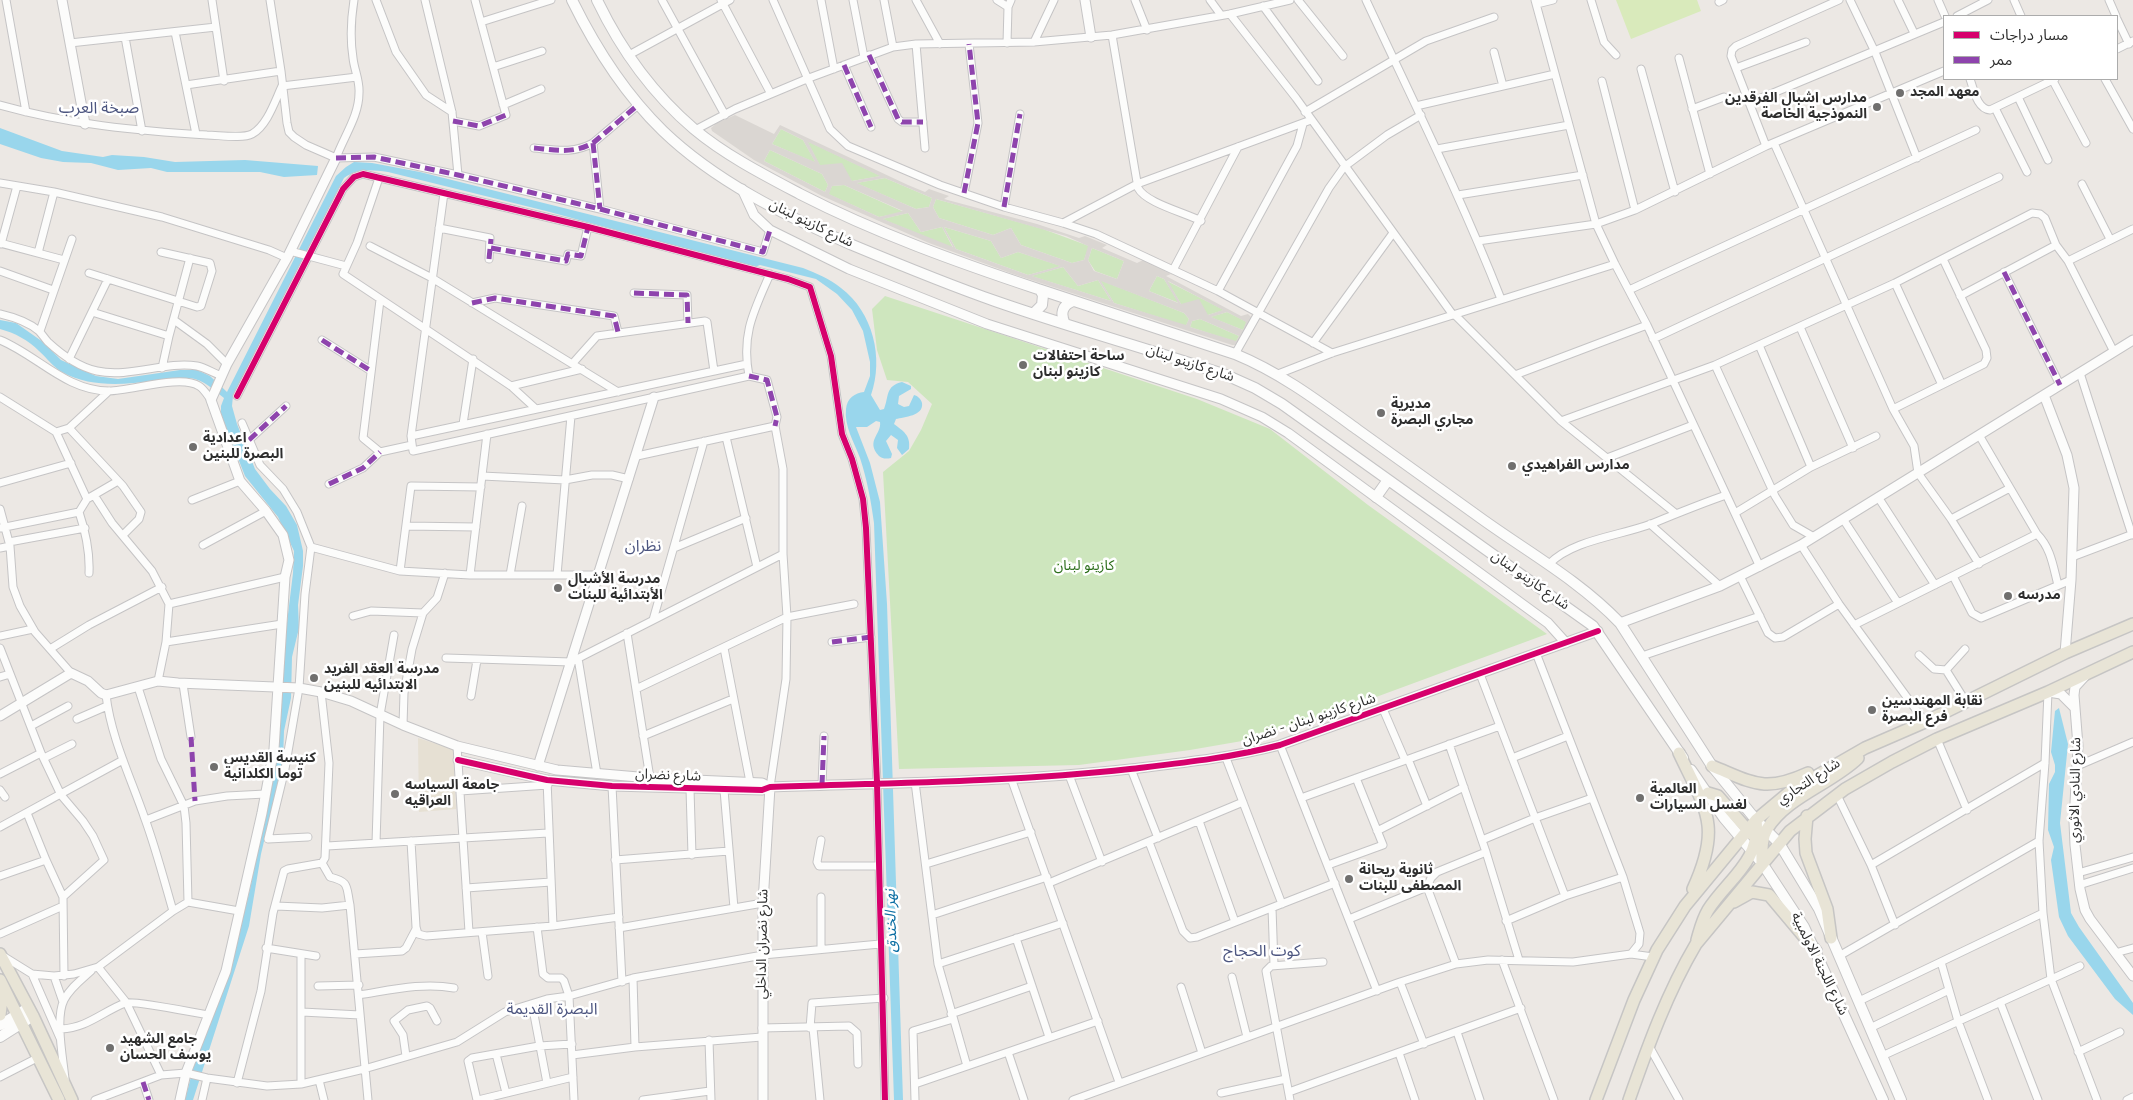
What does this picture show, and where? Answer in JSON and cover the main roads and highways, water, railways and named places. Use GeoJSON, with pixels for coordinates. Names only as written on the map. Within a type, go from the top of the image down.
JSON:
{"type":"FeatureCollection","features":[{"type":"Feature","properties":{"kind":"main road","name":"شارع كازينو لبنان"},"geometry":{"type":"LineString","coordinates":[[572,0],[606,62],[638,105],[664,132],[692,156],[742,189],[799,220],[884,259],[949,285],[1033,314],[1219,372],[1255,388],[1282,404],[1587,621],[1598,631],[1679,753],[1708,793]]}},
{"type":"Feature","properties":{"kind":"main road","name":"شارع كازينو لبنان"},"geometry":{"type":"LineString","coordinates":[[597,0],[629,55],[662,98],[695,130],[758,171],[844,216],[939,255],[1235,354],[1278,374],[1315,398],[1495,529],[1549,564],[1602,605],[1620,623],[1712,766],[1756,820]]}},
{"type":"Feature","properties":{"kind":"main road"},"geometry":{"type":"LineString","coordinates":[[1033,314],[1042,305],[1043,296],[1040,290]]}},
{"type":"Feature","properties":{"kind":"main road"},"geometry":{"type":"LineString","coordinates":[[1065,324],[1062,318],[1063,310],[1067,304],[1073,301]]}},
{"type":"Feature","properties":{"kind":"main road"},"geometry":{"type":"LineString","coordinates":[[1376,498],[1388,480]]}},
{"type":"Feature","properties":{"kind":"main road","name":"شارع التجاري"},"geometry":{"type":"LineString","coordinates":[[1596,1100],[1634,1000],[1653,957],[1685,906],[1756,820],[1792,790],[1865,748],[1925,722],[2065,653],[2133,624]]}},
{"type":"Feature","properties":{"kind":"main road","name":"شارع التجاري"},"geometry":{"type":"LineString","coordinates":[[1762,863],[1778,843],[1807,816],[1837,795],[1892,762],[1937,739],[2048,692],[2133,652]]}},
{"type":"Feature","properties":{"kind":"main road"},"geometry":{"type":"LineString","coordinates":[[1696,944],[1707,912],[1762,836],[1786,810],[1808,792],[1849,766],[1865,748]]}},
{"type":"Feature","properties":{"kind":"main road"},"geometry":{"type":"LineString","coordinates":[[1679,753],[1705,809],[1710,834],[1704,865],[1685,906]]}},
{"type":"Feature","properties":{"kind":"main road"},"geometry":{"type":"LineString","coordinates":[[1712,766],[1762,784],[1774,785],[1845,759]]}},
{"type":"Feature","properties":{"kind":"main road"},"geometry":{"type":"LineString","coordinates":[[1708,793],[1718,796],[1743,834],[1762,836],[1778,843]]}},
{"type":"Feature","properties":{"kind":"main road"},"geometry":{"type":"LineString","coordinates":[[1807,816],[1804,839],[1806,853],[1827,909],[1832,938]]}},
{"type":"Feature","properties":{"kind":"main road"},"geometry":{"type":"LineString","coordinates":[[1629,1100],[1648,1045],[1668,996],[1696,944],[1762,863],[1762,836],[1756,820]]}},
{"type":"Feature","properties":{"kind":"main road","name":"شارع اللجنة الاولمبية"},"geometry":{"type":"LineString","coordinates":[[1743,834],[1752,852],[1762,863],[1804,927],[1881,1099]]}},
{"type":"Feature","properties":{"kind":"main road","name":"شارع اللجنة الاولمبية"},"geometry":{"type":"LineString","coordinates":[[1778,843],[1819,909],[1901,1100]]}},
{"type":"Feature","properties":{"kind":"main road"},"geometry":{"type":"LineString","coordinates":[[1728,905],[1752,892],[1769,895],[1816,951]]}},
{"type":"Feature","properties":{"kind":"main road"},"geometry":{"type":"LineString","coordinates":[[0,954],[72,1100]]}},
{"type":"Feature","properties":{"kind":"main road"},"geometry":{"type":"LineString","coordinates":[[0,1015],[3,996],[1,984]]}},
{"type":"Feature","properties":{"kind":"main road"},"geometry":{"type":"LineString","coordinates":[[1,984],[59,1100]]}},
{"type":"Feature","properties":{"kind":"main road"},"geometry":{"type":"LineString","coordinates":[[0,1037],[19,1019],[30,1012]]}},
{"type":"Feature","properties":{"kind":"main road"},"geometry":{"type":"LineString","coordinates":[[0,1025],[19,1019]]}},
{"type":"Feature","properties":{"kind":"water"},"geometry":{"type":"Polygon","coordinates":[[[0,128],[62,151],[103,157],[112,155],[144,157],[175,162],[245,160],[318,166],[317,175],[284,177],[260,172],[167,172],[151,168],[118,170],[91,163],[63,162],[41,158],[0,144],[0,128]]]}},
{"type":"Feature","properties":{"kind":"water","name":"نهر الخندق"},"geometry":{"type":"Polygon","coordinates":[[[354,162],[372,163],[420,172],[813,272],[837,285],[852,298],[868,323],[876,351],[875,381],[871,395],[880,410],[884,409],[890,389],[902,382],[911,386],[911,389],[899,396],[898,404],[904,407],[909,406],[914,395],[921,400],[922,407],[920,411],[913,415],[896,419],[894,424],[906,434],[909,440],[909,449],[902,455],[897,448],[898,440],[891,435],[886,441],[892,454],[891,458],[882,458],[875,451],[874,442],[880,422],[876,421],[867,427],[856,427],[870,463],[880,502],[887,604],[903,1100],[894,1100],[874,523],[865,474],[846,422],[847,405],[850,399],[864,392],[870,376],[870,362],[863,331],[852,310],[837,294],[816,279],[760,265],[755,267],[546,211],[388,172],[371,170],[360,171],[344,178],[233,396],[232,406],[237,424],[255,469],[286,506],[297,525],[303,551],[298,605],[299,628],[292,657],[291,698],[284,731],[283,761],[261,854],[249,926],[193,1100],[185,1100],[193,1069],[237,942],[267,807],[294,551],[278,517],[245,476],[221,415],[221,406],[224,398],[213,389],[200,381],[190,378],[125,384],[109,384],[77,379],[59,370],[26,340],[0,329],[0,320],[16,323],[43,342],[61,360],[96,376],[118,379],[180,370],[197,370],[210,376],[227,392],[336,176],[354,162]]]}},
{"type":"Feature","properties":{"kind":"water"},"geometry":{"type":"Polygon","coordinates":[[[2059,708],[2068,744],[2060,823],[2071,913],[2133,1003],[2133,1015],[2115,999],[2068,936],[2059,917],[2051,860],[2054,847],[2048,830],[2049,784],[2055,772],[2051,752],[2055,711],[2059,708]]]}},
{"type":"Feature","properties":{"kind":"place","name":"معهد المجد"},"geometry":{"type":"Point","coordinates":[1900,93]}},
{"type":"Feature","properties":{"kind":"place","name":"مدارس اشبال الفرقدين النموذجية الخاصة"},"geometry":{"type":"Point","coordinates":[1877,107]}},
{"type":"Feature","properties":{"kind":"place","name":"ساحة احتفالات كازينو لبنان"},"geometry":{"type":"Point","coordinates":[1023,365]}},
{"type":"Feature","properties":{"kind":"place","name":"مديرية مجاري البصرة"},"geometry":{"type":"Point","coordinates":[1381,413]}},
{"type":"Feature","properties":{"kind":"place","name":"اعدادية البصرة للبنين"},"geometry":{"type":"Point","coordinates":[193,447]}},
{"type":"Feature","properties":{"kind":"place","name":"مدارس الفراهيدي"},"geometry":{"type":"Point","coordinates":[1512,466]}},
{"type":"Feature","properties":{"kind":"place","name":"مدرسة الأشبال الأبتدائية للبنات"},"geometry":{"type":"Point","coordinates":[558,588]}},
{"type":"Feature","properties":{"kind":"place","name":"مدرسه"},"geometry":{"type":"Point","coordinates":[2008,596]}},
{"type":"Feature","properties":{"kind":"place","name":"مدرسة العقد الفريد الابتدائيه للبنين"},"geometry":{"type":"Point","coordinates":[314,678]}},
{"type":"Feature","properties":{"kind":"place","name":"نقابة المهندسين فرع البصرة"},"geometry":{"type":"Point","coordinates":[1872,710]}},
{"type":"Feature","properties":{"kind":"place","name":"كنيسة القديس توما الكلدانية"},"geometry":{"type":"Point","coordinates":[214,767]}},
{"type":"Feature","properties":{"kind":"place","name":"جامعة السياسه العراقيه"},"geometry":{"type":"Point","coordinates":[395,794]}},
{"type":"Feature","properties":{"kind":"place","name":"العالمية لغسل السيارات"},"geometry":{"type":"Point","coordinates":[1640,798]}},
{"type":"Feature","properties":{"kind":"place","name":"ثانوية ريحانة المصطفى للبنات"},"geometry":{"type":"Point","coordinates":[1349,879]}},
{"type":"Feature","properties":{"kind":"place","name":"جامع الشهيد يوسف الحسان"},"geometry":{"type":"Point","coordinates":[110,1048]}},
{"type":"Feature","properties":{"kind":"district","name":"صبخة العرب"},"geometry":{"type":"Point","coordinates":[99,109]}},
{"type":"Feature","properties":{"kind":"district","name":"نظران"},"geometry":{"type":"Point","coordinates":[643,547]}},
{"type":"Feature","properties":{"kind":"district","name":"كوت الحجاج"},"geometry":{"type":"Point","coordinates":[1262,952]}},
{"type":"Feature","properties":{"kind":"district","name":"البصرة القديمة"},"geometry":{"type":"Point","coordinates":[552,1010]}},
{"type":"Feature","properties":{"kind":"park label","name":"كازينو لبنان"},"geometry":{"type":"Point","coordinates":[1084,567]}}]}
